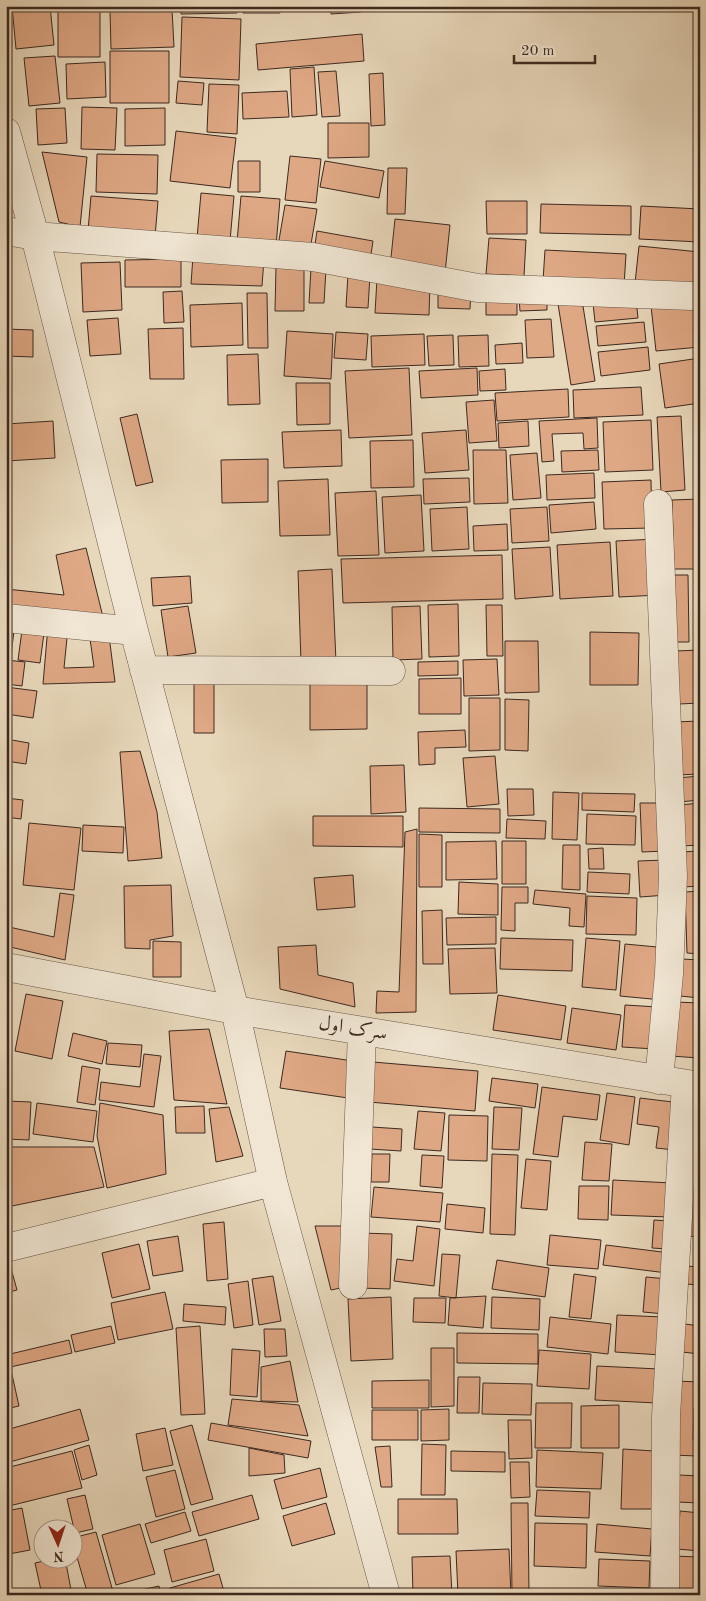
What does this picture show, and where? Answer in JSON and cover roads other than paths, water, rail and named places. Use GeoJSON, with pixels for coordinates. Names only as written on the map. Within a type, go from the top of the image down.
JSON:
{"type":"FeatureCollection","features":[{"type":"Feature","properties":{"kind":"street"},"geometry":{"type":"LineString","coordinates":[[6,132],[35,236],[144,670],[235,1010],[273,1182],[386,1595]]}},
{"type":"Feature","properties":{"kind":"street"},"geometry":{"type":"LineString","coordinates":[[6,231],[35,236],[312,257],[478,288],[692,296]]}},
{"type":"Feature","properties":{"kind":"street"},"geometry":{"type":"LineString","coordinates":[[658,504],[673,876],[669,974],[659,1080]]}},
{"type":"Feature","properties":{"kind":"street"},"geometry":{"type":"LineString","coordinates":[[6,618],[134,631]]}},
{"type":"Feature","properties":{"kind":"street"},"geometry":{"type":"LineString","coordinates":[[144,670],[391,671]]}},
{"type":"Feature","properties":{"kind":"street","name":"سرک اول"},"geometry":{"type":"LineString","coordinates":[[6,967],[235,1010],[693,1085]]}},
{"type":"Feature","properties":{"kind":"street"},"geometry":{"type":"LineString","coordinates":[[353,1285],[362,1030]]}},
{"type":"Feature","properties":{"kind":"street"},"geometry":{"type":"LineString","coordinates":[[664,1595],[666,1416],[693,1085]]}},
{"type":"Feature","properties":{"kind":"street"},"geometry":{"type":"LineString","coordinates":[[6,1248],[273,1182]]}}]}
